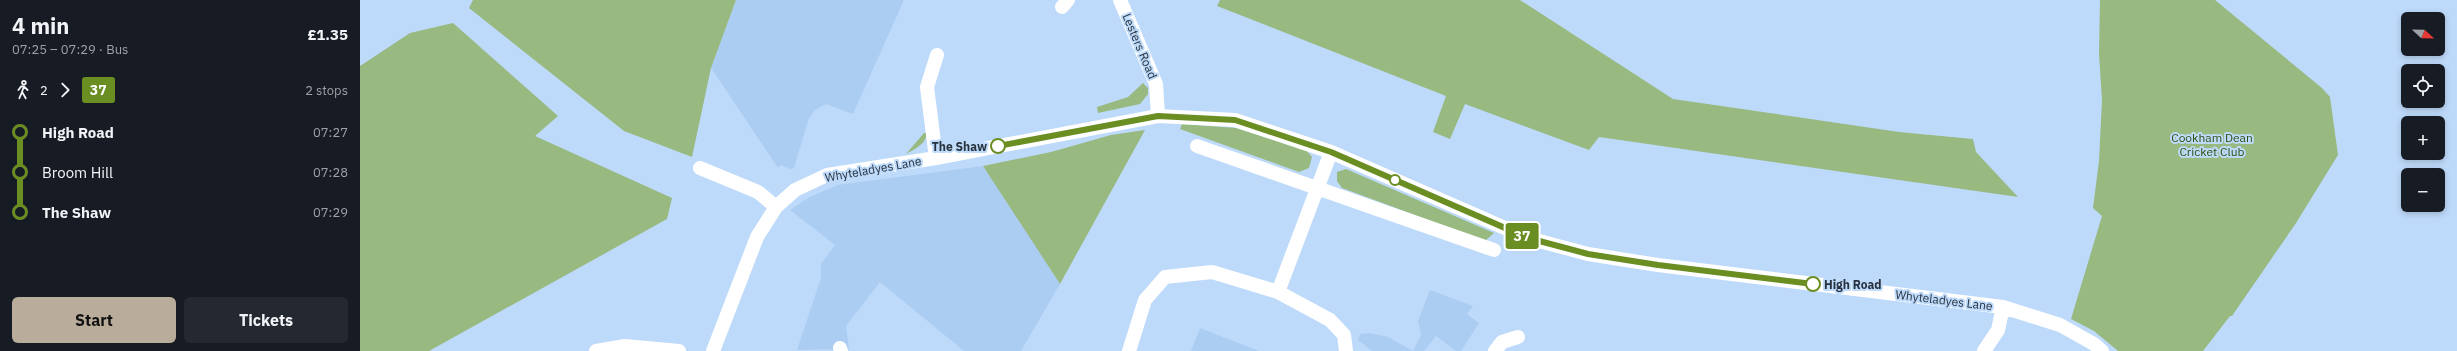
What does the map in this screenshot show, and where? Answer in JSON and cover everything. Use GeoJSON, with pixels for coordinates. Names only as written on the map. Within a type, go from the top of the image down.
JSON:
{"type":"FeatureCollection","features":[{"type":"Feature","properties":{"kind":"street","name":"Lesters Road"},"geometry":{"type":"LineString","coordinates":[[1120,0],[1156,84],[1158,116]]}},
{"type":"Feature","properties":{"kind":"street"},"geometry":{"type":"LineString","coordinates":[[936,158],[926,87],[937,55]]}},
{"type":"Feature","properties":{"kind":"street","name":"Whyteladyes Lane"},"geometry":{"type":"LineString","coordinates":[[713,351],[757,237],[776,206],[795,190],[827,175],[936,158],[1158,116],[1235,120],[1331,152],[1528,238],[1588,254],[1666,266],[2003,307],[2060,325],[2094,344],[2102,351]]}},
{"type":"Feature","properties":{"kind":"street"},"geometry":{"type":"LineString","coordinates":[[1197,146],[1494,250]]}},
{"type":"Feature","properties":{"kind":"street"},"geometry":{"type":"LineString","coordinates":[[1278,292],[1316,188],[1331,152]]}},
{"type":"Feature","properties":{"kind":"street"},"geometry":{"type":"LineString","coordinates":[[700,168],[758,192],[776,206]]}},
{"type":"Feature","properties":{"kind":"street"},"geometry":{"type":"LineString","coordinates":[[1129,351],[1145,300],[1165,277],[1212,272],[1278,292],[1330,320],[1344,335],[1346,351]]}},
{"type":"Feature","properties":{"kind":"street"},"geometry":{"type":"LineString","coordinates":[[1984,351],[1998,330],[2003,307]]}},
{"type":"Feature","properties":{"kind":"street"},"geometry":{"type":"LineString","coordinates":[[1495,351],[1502,342],[1518,336]]}},
{"type":"Feature","properties":{"kind":"street"},"geometry":{"type":"LineString","coordinates":[[596,351],[625,346],[679,351]]}},
{"type":"Feature","properties":{"kind":"shaded area"},"geometry":{"type":"Polygon","coordinates":[[[736,0],[904,0],[853,114],[826,104],[815,110],[809,118],[794,168],[791,169],[780,165],[778,168],[711,68],[736,0]]]}},
{"type":"Feature","properties":{"kind":"shaded area"},"geometry":{"type":"Polygon","coordinates":[[[983,166],[1060,284],[1021,351],[964,351],[880,282],[846,326],[849,349],[797,350],[821,278],[821,264],[835,245],[790,210],[808,198],[837,185],[983,166]]]}},
{"type":"Feature","properties":{"kind":"shaded area"},"geometry":{"type":"Polygon","coordinates":[[[1430,290],[1473,306],[1467,314],[1479,323],[1461,351],[1456,351],[1436,336],[1424,351],[1413,351],[1421,335],[1418,321],[1430,290]]]}},
{"type":"Feature","properties":{"kind":"shaded area"},"geometry":{"type":"Polygon","coordinates":[[[1200,328],[1259,351],[1191,351],[1200,328]]]}},
{"type":"Feature","properties":{"kind":"shaded area"},"geometry":{"type":"Polygon","coordinates":[[[1369,333],[1388,337],[1413,351],[1372,351],[1358,340],[1360,334],[1369,333]]]}},
{"type":"Feature","properties":{"kind":"green space"},"geometry":{"type":"Polygon","coordinates":[[[473,0],[736,0],[711,68],[692,157],[624,131],[469,8],[473,0]]]}},
{"type":"Feature","properties":{"kind":"green space"},"geometry":{"type":"Polygon","coordinates":[[[1220,0],[1520,0],[1673,99],[1899,132],[1973,139],[1976,152],[2018,197],[1599,137],[1589,150],[1465,104],[1450,139],[1433,132],[1446,96],[1217,6],[1220,0]]]}},
{"type":"Feature","properties":{"kind":"green space","name":"Cookham Dean Cricket Club"},"geometry":{"type":"Polygon","coordinates":[[[2100,0],[2215,0],[2322,88],[2330,97],[2338,155],[2296,223],[2232,316],[2230,316],[2203,351],[2118,351],[2094,331],[2071,319],[2102,216],[2093,208],[2099,161],[2102,100],[2099,54],[2100,0]]]}},
{"type":"Feature","properties":{"kind":"green space"},"geometry":{"type":"Polygon","coordinates":[[[453,23],[558,116],[535,136],[672,198],[667,219],[429,351],[360,351],[360,66],[410,33],[453,23]]]}},
{"type":"Feature","properties":{"kind":"green space"},"geometry":{"type":"Polygon","coordinates":[[[1143,83],[1148,88],[1148,94],[1140,104],[1098,113],[1097,107],[1128,97],[1143,83]]]}},
{"type":"Feature","properties":{"kind":"green space"},"geometry":{"type":"Polygon","coordinates":[[[1182,124],[1236,128],[1306,150],[1312,157],[1309,168],[1299,172],[1180,129],[1182,124]]]}},
{"type":"Feature","properties":{"kind":"green space"},"geometry":{"type":"Polygon","coordinates":[[[1145,130],[1060,284],[983,166],[1051,152],[1111,135],[1145,130]]]}},
{"type":"Feature","properties":{"kind":"green space"},"geometry":{"type":"Polygon","coordinates":[[[924,133],[927,133],[925,140],[906,154],[924,133]]]}},
{"type":"Feature","properties":{"kind":"green space"},"geometry":{"type":"Polygon","coordinates":[[[1346,169],[1494,233],[1485,241],[1342,188],[1337,181],[1337,172],[1346,169]]]}},
{"type":"Feature","properties":{"kind":"bus line","name":"37"},"geometry":{"type":"LineString","coordinates":[[998,146],[1158,116],[1235,120],[1331,152],[1528,238],[1588,254],[1658,265],[1813,284]]}},
{"type":"Feature","properties":{"kind":"place","name":"The Shaw"},"geometry":{"type":"Point","coordinates":[998,146]}},
{"type":"Feature","properties":{"kind":"place","name":"High Road"},"geometry":{"type":"Point","coordinates":[1813,284]}}]}
